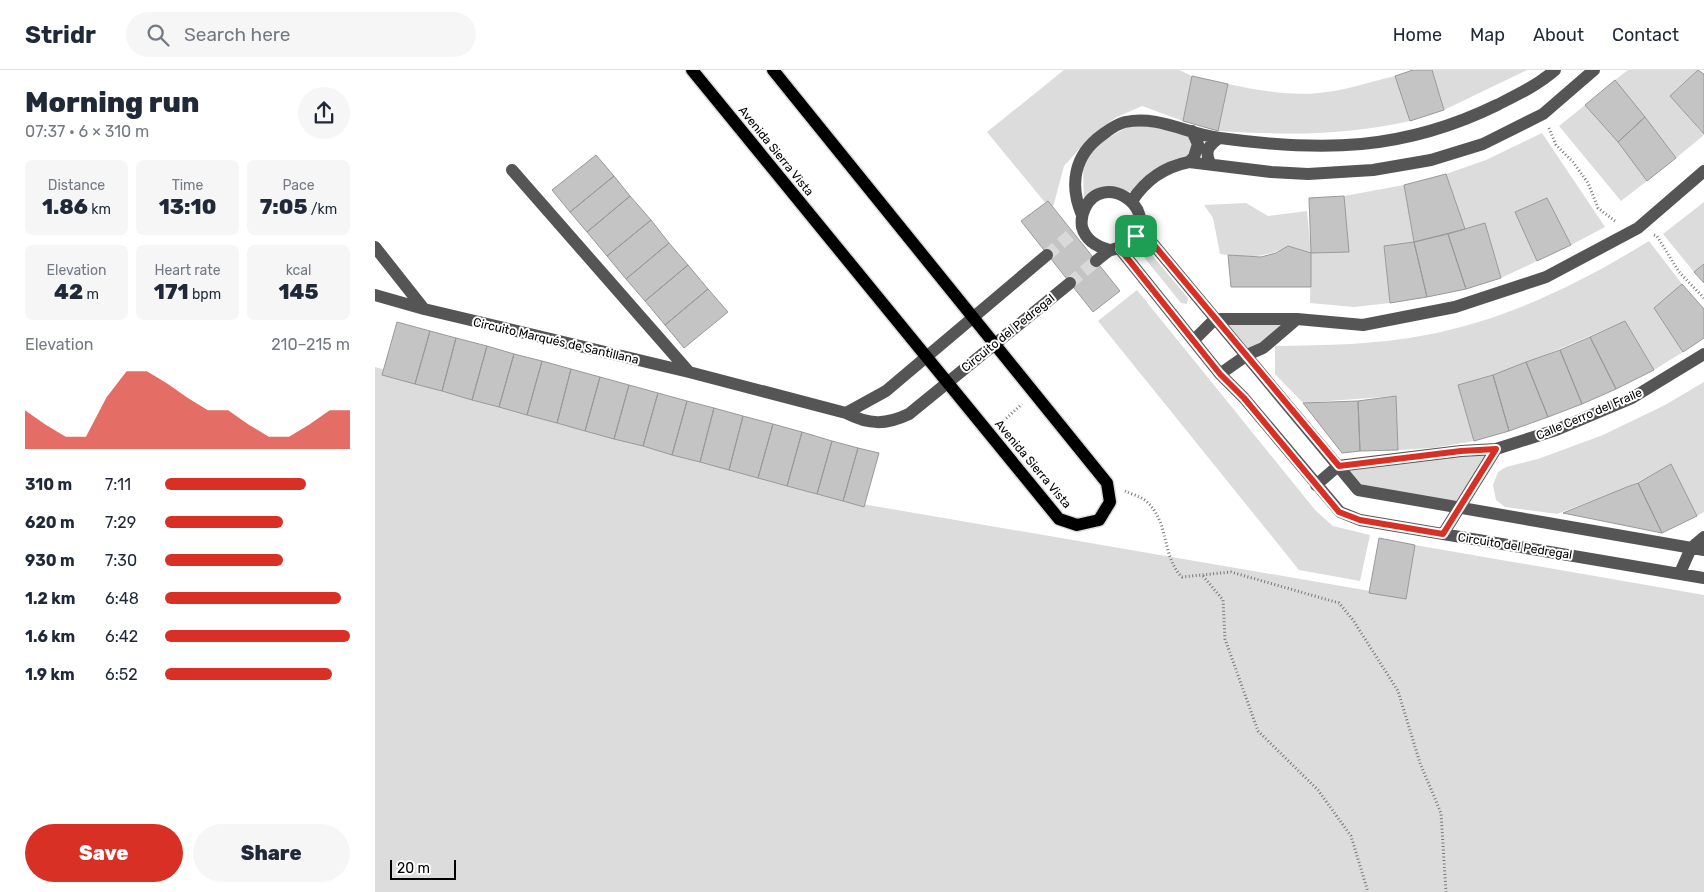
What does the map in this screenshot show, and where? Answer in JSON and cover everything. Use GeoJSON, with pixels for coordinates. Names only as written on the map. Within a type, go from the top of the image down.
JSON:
{"type":"FeatureCollection","features":[{"type":"Feature","properties":{"kind":"main road","name":"Avenida Sierra Vista"},"geometry":{"type":"LineString","coordinates":[[692,70],[1059,519],[1077,525],[1099,520],[1109,502],[1107,483]]}},
{"type":"Feature","properties":{"kind":"main road"},"geometry":{"type":"LineString","coordinates":[[773,70],[1107,483]]}},
{"type":"Feature","properties":{"kind":"street"},"geometry":{"type":"LineString","coordinates":[[1115,249],[1091,243],[1079,224],[1075,177],[1086,150],[1095,140],[1122,123],[1138,120],[1156,121],[1219,138],[1307,147],[1358,146],[1399,140],[1469,118],[1525,91],[1555,70]]}},
{"type":"Feature","properties":{"kind":"street"},"geometry":{"type":"LineString","coordinates":[[1132,201],[1139,190],[1156,174],[1177,164],[1189,162],[1209,163],[1241,169],[1307,174],[1373,170],[1431,160],[1483,144],[1543,114],[1594,70]]}},
{"type":"Feature","properties":{"kind":"street"},"geometry":{"type":"LineString","coordinates":[[1189,162],[1197,150],[1198,144],[1192,131]]}},
{"type":"Feature","properties":{"kind":"street"},"geometry":{"type":"LineString","coordinates":[[1209,163],[1207,152],[1209,146],[1219,138]]}},
{"type":"Feature","properties":{"kind":"street"},"geometry":{"type":"LineString","coordinates":[[512,170],[689,372]]}},
{"type":"Feature","properties":{"kind":"street"},"geometry":{"type":"LineString","coordinates":[[1194,340],[1215,319],[1297,319],[1363,325],[1455,307],[1546,278],[1638,228],[1704,171]]}},
{"type":"Feature","properties":{"kind":"street"},"geometry":{"type":"LineString","coordinates":[[1079,224],[1093,198],[1103,193],[1113,192],[1123,195],[1132,201],[1137,208],[1139,227],[1136,236],[1096,261]]}},
{"type":"Feature","properties":{"kind":"street"},"geometry":{"type":"LineString","coordinates":[[1139,227],[1358,490],[1459,510],[1704,550]]}},
{"type":"Feature","properties":{"kind":"street"},"geometry":{"type":"LineString","coordinates":[[375,247],[424,309]]}},
{"type":"Feature","properties":{"kind":"street","name":"Circuito del Pedregal"},"geometry":{"type":"LineString","coordinates":[[1115,249],[1194,340],[1220,374],[1244,398],[1339,512],[1360,520],[1704,578]]}},
{"type":"Feature","properties":{"kind":"street"},"geometry":{"type":"LineString","coordinates":[[846,413],[886,391],[1047,255]]}},
{"type":"Feature","properties":{"kind":"street","name":"Circuito del Pedregal"},"geometry":{"type":"LineString","coordinates":[[947,383],[1070,283]]}},
{"type":"Feature","properties":{"kind":"street","name":"Circuito Marqués de Santillana"},"geometry":{"type":"LineString","coordinates":[[375,295],[424,309],[689,372],[846,413],[861,421],[877,424],[894,421],[909,414],[947,383]]}},
{"type":"Feature","properties":{"kind":"street"},"geometry":{"type":"LineString","coordinates":[[1220,374],[1247,355],[1263,348],[1297,319]]}},
{"type":"Feature","properties":{"kind":"street","name":"Calle Cerro del Fraile"},"geometry":{"type":"LineString","coordinates":[[1339,466],[1461,451],[1496,449],[1557,430],[1632,398],[1704,354]]}},
{"type":"Feature","properties":{"kind":"street"},"geometry":{"type":"LineString","coordinates":[[1443,534],[1496,449]]}},
{"type":"Feature","properties":{"kind":"street"},"geometry":{"type":"LineString","coordinates":[[1316,485],[1339,466]]}},
{"type":"Feature","properties":{"kind":"street"},"geometry":{"type":"LineString","coordinates":[[1679,573],[1691,548],[1704,537]]}},
{"type":"Feature","properties":{"kind":"path"},"geometry":{"type":"LineString","coordinates":[[1543,114],[1556,145],[1573,162],[1588,183],[1598,208],[1615,221],[1657,236],[1679,272],[1704,298]]}},
{"type":"Feature","properties":{"kind":"path"},"geometry":{"type":"LineString","coordinates":[[989,434],[1035,393]]}},
{"type":"Feature","properties":{"kind":"path"},"geometry":{"type":"LineString","coordinates":[[1107,483],[1146,501],[1154,511],[1161,521],[1173,568],[1182,577],[1231,572],[1339,603],[1398,691],[1420,763],[1441,813],[1446,892]]}},
{"type":"Feature","properties":{"kind":"path"},"geometry":{"type":"LineString","coordinates":[[1203,575],[1223,600],[1225,639],[1258,731],[1318,790],[1351,836],[1368,892]]}},
{"type":"Feature","properties":{"kind":"shaded area"},"geometry":{"type":"Polygon","coordinates":[[[1064,70],[1179,70],[1192,76],[1183,121],[1142,106],[1115,118],[1090,137],[1064,166],[1052,211],[987,132],[1064,70]]]}},
{"type":"Feature","properties":{"kind":"shaded area"},"geometry":{"type":"Polygon","coordinates":[[[1432,70],[1527,70],[1444,110],[1432,70]]]}},
{"type":"Feature","properties":{"kind":"shaded area"},"geometry":{"type":"Polygon","coordinates":[[[1628,70],[1698,70],[1670,96],[1704,135],[1676,158],[1615,80],[1628,70]]]}},
{"type":"Feature","properties":{"kind":"shaded area"},"geometry":{"type":"Polygon","coordinates":[[[1395,76],[1410,121],[1338,132],[1268,133],[1218,131],[1228,84],[1277,93],[1302,94],[1344,89],[1395,76]]]}},
{"type":"Feature","properties":{"kind":"shaded area"},"geometry":{"type":"Polygon","coordinates":[[[1585,105],[1618,142],[1647,181],[1621,201],[1559,126],[1585,105]]]}},
{"type":"Feature","properties":{"kind":"shaded area"},"geometry":{"type":"Polygon","coordinates":[[[1133,124],[1190,134],[1194,141],[1192,156],[1134,193],[1115,188],[1084,207],[1083,165],[1097,144],[1133,124]]]}},
{"type":"Feature","properties":{"kind":"shaded area"},"geometry":{"type":"Polygon","coordinates":[[[1542,133],[1605,227],[1571,245],[1547,198],[1515,212],[1537,261],[1501,278],[1485,223],[1465,229],[1446,174],[1486,160],[1542,133]]]}},
{"type":"Feature","properties":{"kind":"shaded area"},"geometry":{"type":"Polygon","coordinates":[[[1404,185],[1414,242],[1384,246],[1390,303],[1354,307],[1310,303],[1311,253],[1348,252],[1344,196],[1404,185]]]}},
{"type":"Feature","properties":{"kind":"shaded area"},"geometry":{"type":"Polygon","coordinates":[[[1704,202],[1704,264],[1694,272],[1663,234],[1704,202]]]}},
{"type":"Feature","properties":{"kind":"shaded area"},"geometry":{"type":"Polygon","coordinates":[[[1246,203],[1268,216],[1307,211],[1311,253],[1288,246],[1272,253],[1255,256],[1220,254],[1213,218],[1204,205],[1246,203]]]}},
{"type":"Feature","properties":{"kind":"shaded area"},"geometry":{"type":"Polygon","coordinates":[[[1649,241],[1682,284],[1654,308],[1683,352],[1654,370],[1625,321],[1512,369],[1458,385],[1474,441],[1433,448],[1398,450],[1396,396],[1303,403],[1275,374],[1275,346],[1389,341],[1426,335],[1486,320],[1542,298],[1596,272],[1649,241]]]}},
{"type":"Feature","properties":{"kind":"shaded area"},"geometry":{"type":"Polygon","coordinates":[[[1147,249],[1188,298],[1187,304],[1181,303],[1143,256],[1144,250],[1147,249]]]}},
{"type":"Feature","properties":{"kind":"shaded area"},"geometry":{"type":"Polygon","coordinates":[[[1137,290],[1316,511],[1333,526],[1370,535],[1360,581],[1299,570],[1098,321],[1137,290]]]}},
{"type":"Feature","properties":{"kind":"shaded area"},"geometry":{"type":"Polygon","coordinates":[[[1296,319],[1246,354],[1217,320],[1296,319]]]}},
{"type":"Feature","properties":{"kind":"shaded area"},"geometry":{"type":"Polygon","coordinates":[[[375,367],[868,505],[1405,597],[1415,545],[1704,595],[1704,892],[375,892],[375,367]]]}},
{"type":"Feature","properties":{"kind":"shaded area"},"geometry":{"type":"Polygon","coordinates":[[[1704,382],[1704,512],[1697,516],[1671,465],[1628,487],[1557,514],[1505,507],[1496,500],[1493,485],[1498,472],[1506,467],[1538,459],[1603,435],[1665,405],[1704,382]]]}},
{"type":"Feature","properties":{"kind":"shaded area"},"geometry":{"type":"Polygon","coordinates":[[[1493,450],[1456,507],[1360,490],[1339,466],[1493,450]]]}},
{"type":"Feature","properties":{"kind":"building"},"geometry":{"type":"Polygon","coordinates":[[[1413,70],[1432,70],[1444,110],[1410,121],[1395,76],[1413,70]]]}},
{"type":"Feature","properties":{"kind":"building"},"geometry":{"type":"Polygon","coordinates":[[[1698,70],[1704,74],[1704,134],[1670,96],[1698,70]]]}},
{"type":"Feature","properties":{"kind":"building"},"geometry":{"type":"Polygon","coordinates":[[[1192,76],[1228,84],[1218,131],[1183,121],[1192,76]]]}},
{"type":"Feature","properties":{"kind":"building"},"geometry":{"type":"Polygon","coordinates":[[[1615,80],[1645,117],[1618,142],[1585,105],[1615,80]]]}},
{"type":"Feature","properties":{"kind":"building"},"geometry":{"type":"Polygon","coordinates":[[[1645,117],[1676,158],[1647,181],[1618,142],[1645,117]]]}},
{"type":"Feature","properties":{"kind":"building"},"geometry":{"type":"Polygon","coordinates":[[[596,155],[614,176],[570,212],[552,190],[596,155]]]}},
{"type":"Feature","properties":{"kind":"building"},"geometry":{"type":"Polygon","coordinates":[[[1446,174],[1465,229],[1414,242],[1404,185],[1446,174]]]}},
{"type":"Feature","properties":{"kind":"building"},"geometry":{"type":"Polygon","coordinates":[[[614,176],[630,196],[587,232],[570,212],[614,176]]]}},
{"type":"Feature","properties":{"kind":"building"},"geometry":{"type":"Polygon","coordinates":[[[630,196],[651,220],[607,256],[587,232],[630,196]]]}},
{"type":"Feature","properties":{"kind":"building"},"geometry":{"type":"Polygon","coordinates":[[[1344,196],[1349,252],[1311,253],[1309,198],[1344,196]]]}},
{"type":"Feature","properties":{"kind":"building"},"geometry":{"type":"Polygon","coordinates":[[[1547,198],[1571,245],[1537,261],[1515,212],[1547,198]]]}},
{"type":"Feature","properties":{"kind":"building"},"geometry":{"type":"Polygon","coordinates":[[[1048,201],[1120,291],[1093,312],[1021,221],[1048,201]]]}},
{"type":"Feature","properties":{"kind":"building"},"geometry":{"type":"Polygon","coordinates":[[[651,220],[669,243],[626,279],[607,256],[651,220]]]}},
{"type":"Feature","properties":{"kind":"building"},"geometry":{"type":"Polygon","coordinates":[[[1485,223],[1501,278],[1466,289],[1448,234],[1485,223]]]}},
{"type":"Feature","properties":{"kind":"building"},"geometry":{"type":"Polygon","coordinates":[[[1448,234],[1466,289],[1427,297],[1414,242],[1448,234]]]}},
{"type":"Feature","properties":{"kind":"building"},"geometry":{"type":"Polygon","coordinates":[[[1414,242],[1427,297],[1390,303],[1384,246],[1414,242]]]}},
{"type":"Feature","properties":{"kind":"building"},"geometry":{"type":"Polygon","coordinates":[[[669,243],[688,265],[645,301],[626,279],[669,243]]]}},
{"type":"Feature","properties":{"kind":"building"},"geometry":{"type":"Polygon","coordinates":[[[1288,246],[1311,253],[1311,287],[1231,287],[1228,255],[1261,257],[1276,253],[1288,246]]]}},
{"type":"Feature","properties":{"kind":"building"},"geometry":{"type":"Polygon","coordinates":[[[1704,264],[1704,283],[1694,272],[1704,264]]]}},
{"type":"Feature","properties":{"kind":"building"},"geometry":{"type":"Polygon","coordinates":[[[688,265],[708,289],[665,325],[645,301],[688,265]]]}},
{"type":"Feature","properties":{"kind":"building"},"geometry":{"type":"Polygon","coordinates":[[[1682,284],[1704,309],[1704,338],[1683,352],[1654,308],[1682,284]]]}},
{"type":"Feature","properties":{"kind":"building"},"geometry":{"type":"Polygon","coordinates":[[[708,289],[728,312],[684,348],[665,325],[708,289]]]}},
{"type":"Feature","properties":{"kind":"building"},"geometry":{"type":"Polygon","coordinates":[[[1625,321],[1654,370],[1616,389],[1590,337],[1625,321]]]}},
{"type":"Feature","properties":{"kind":"building"},"geometry":{"type":"Polygon","coordinates":[[[397,322],[430,331],[415,384],[382,375],[397,322]]]}},
{"type":"Feature","properties":{"kind":"building"},"geometry":{"type":"Polygon","coordinates":[[[430,331],[456,338],[442,391],[415,384],[430,331]]]}},
{"type":"Feature","properties":{"kind":"building"},"geometry":{"type":"Polygon","coordinates":[[[1590,337],[1616,389],[1582,404],[1560,350],[1590,337]]]}},
{"type":"Feature","properties":{"kind":"building"},"geometry":{"type":"Polygon","coordinates":[[[456,338],[487,346],[472,400],[442,391],[456,338]]]}},
{"type":"Feature","properties":{"kind":"building"},"geometry":{"type":"Polygon","coordinates":[[[487,346],[514,354],[499,407],[472,400],[487,346]]]}},
{"type":"Feature","properties":{"kind":"building"},"geometry":{"type":"Polygon","coordinates":[[[1560,350],[1582,404],[1548,417],[1526,362],[1560,350]]]}},
{"type":"Feature","properties":{"kind":"building"},"geometry":{"type":"Polygon","coordinates":[[[514,354],[542,361],[527,415],[499,407],[514,354]]]}},
{"type":"Feature","properties":{"kind":"building"},"geometry":{"type":"Polygon","coordinates":[[[542,361],[571,369],[557,423],[527,415],[542,361]]]}},
{"type":"Feature","properties":{"kind":"building"},"geometry":{"type":"Polygon","coordinates":[[[1526,362],[1548,417],[1509,431],[1493,375],[1526,362]]]}},
{"type":"Feature","properties":{"kind":"building"},"geometry":{"type":"Polygon","coordinates":[[[571,369],[600,377],[585,431],[557,423],[571,369]]]}},
{"type":"Feature","properties":{"kind":"building"},"geometry":{"type":"Polygon","coordinates":[[[1493,375],[1509,431],[1474,441],[1458,385],[1493,375]]]}},
{"type":"Feature","properties":{"kind":"building"},"geometry":{"type":"Polygon","coordinates":[[[600,377],[629,385],[614,439],[585,431],[600,377]]]}},
{"type":"Feature","properties":{"kind":"building"},"geometry":{"type":"Polygon","coordinates":[[[629,385],[658,393],[643,446],[614,439],[629,385]]]}},
{"type":"Feature","properties":{"kind":"building"},"geometry":{"type":"Polygon","coordinates":[[[658,393],[687,401],[672,455],[643,446],[658,393]]]}},
{"type":"Feature","properties":{"kind":"building"},"geometry":{"type":"Polygon","coordinates":[[[1396,396],[1398,450],[1360,451],[1358,401],[1396,396]]]}},
{"type":"Feature","properties":{"kind":"building"},"geometry":{"type":"Polygon","coordinates":[[[687,401],[714,408],[700,462],[672,455],[687,401]]]}},
{"type":"Feature","properties":{"kind":"building"},"geometry":{"type":"Polygon","coordinates":[[[1358,401],[1360,451],[1342,453],[1303,403],[1358,401]]]}},
{"type":"Feature","properties":{"kind":"building"},"geometry":{"type":"Polygon","coordinates":[[[714,408],[743,416],[729,470],[700,462],[714,408]]]}},
{"type":"Feature","properties":{"kind":"building"},"geometry":{"type":"Polygon","coordinates":[[[743,416],[773,424],[758,478],[729,470],[743,416]]]}},
{"type":"Feature","properties":{"kind":"building"},"geometry":{"type":"Polygon","coordinates":[[[773,424],[802,432],[787,486],[758,478],[773,424]]]}},
{"type":"Feature","properties":{"kind":"building"},"geometry":{"type":"Polygon","coordinates":[[[802,432],[832,441],[817,494],[787,486],[802,432]]]}},
{"type":"Feature","properties":{"kind":"building"},"geometry":{"type":"Polygon","coordinates":[[[832,441],[858,448],[843,501],[817,494],[832,441]]]}},
{"type":"Feature","properties":{"kind":"building"},"geometry":{"type":"Polygon","coordinates":[[[858,448],[879,453],[864,507],[843,501],[858,448]]]}},
{"type":"Feature","properties":{"kind":"building"},"geometry":{"type":"Polygon","coordinates":[[[1671,464],[1697,516],[1662,533],[1638,483],[1671,464]]]}},
{"type":"Feature","properties":{"kind":"building"},"geometry":{"type":"Polygon","coordinates":[[[1638,483],[1662,533],[1563,513],[1627,487],[1638,483]]]}},
{"type":"Feature","properties":{"kind":"building"},"geometry":{"type":"Polygon","coordinates":[[[1379,538],[1415,545],[1406,599],[1369,593],[1379,538]]]}},
{"type":"Feature","properties":{"kind":"tunnel"},"geometry":{"type":"LineString","coordinates":[[1047,255],[1073,233]]}},
{"type":"Feature","properties":{"kind":"tunnel"},"geometry":{"type":"LineString","coordinates":[[1070,283],[1096,261]]}},
{"type":"Feature","properties":{"kind":"route"},"geometry":{"type":"LineString","coordinates":[[1139,227],[1339,466],[1461,451],[1496,449],[1443,534],[1360,520],[1339,512],[1244,398],[1220,374],[1120,249],[1129,244],[1136,236],[1139,227]]}}]}
